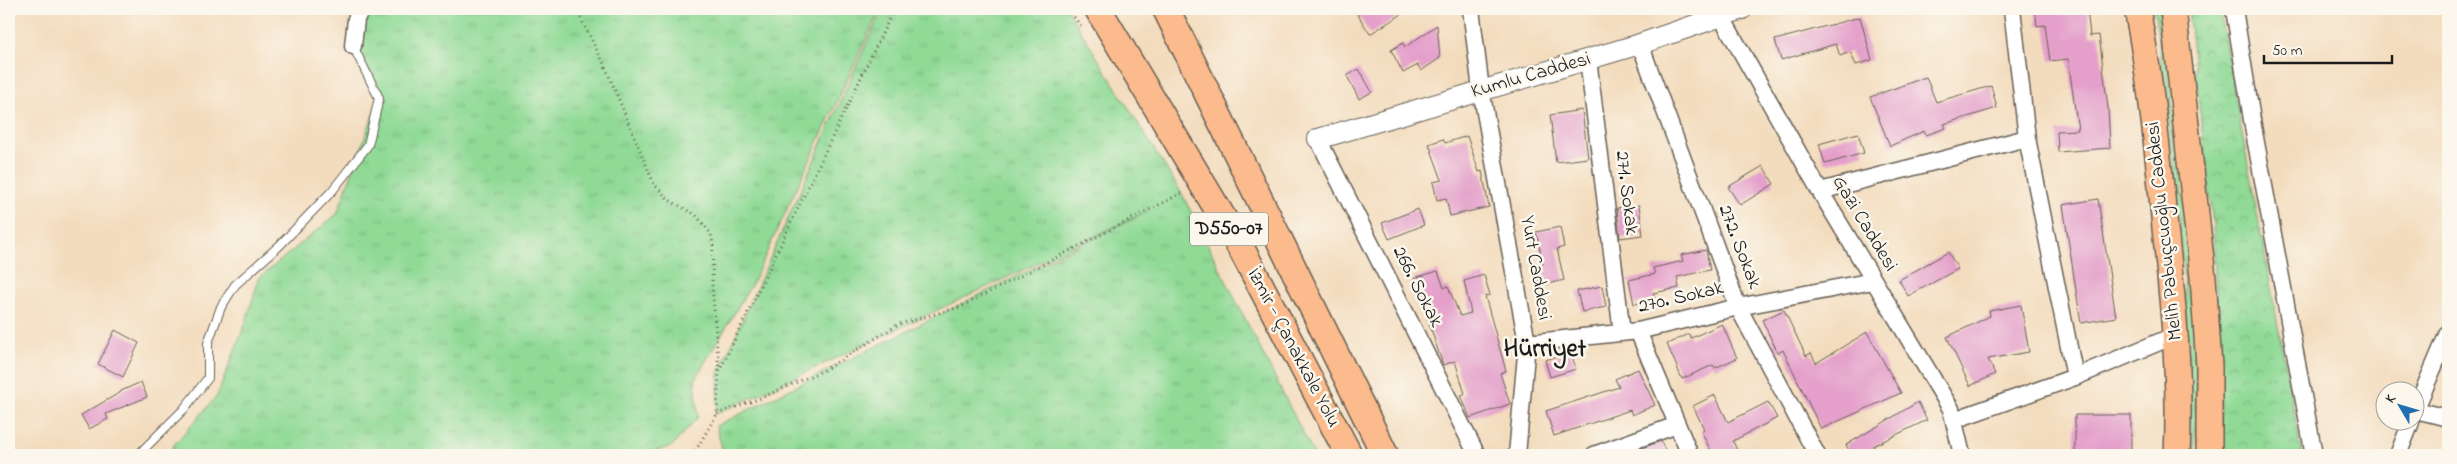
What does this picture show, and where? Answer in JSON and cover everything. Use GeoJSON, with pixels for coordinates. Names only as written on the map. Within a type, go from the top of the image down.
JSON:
{"type":"FeatureCollection","features":[{"type":"Feature","properties":{"kind":"highway","name":"İzmir - Çanakkale Yolu"},"geometry":{"type":"LineString","coordinates":[[1098,9],[1242,250],[1349,455]]}},
{"type":"Feature","properties":{"kind":"highway","name":"İzmir - Çanakkale Yolu"},"geometry":{"type":"LineString","coordinates":[[1166,9],[1385,455]]}},
{"type":"Feature","properties":{"kind":"main road","name":"Melih Pabuçcuoğlu Caddesi"},"geometry":{"type":"LineString","coordinates":[[2137,9],[2156,127],[2176,335],[2178,370],[2177,455]]}},
{"type":"Feature","properties":{"kind":"main road","name":"Melih Pabuçcuoğlu Caddesi"},"geometry":{"type":"LineString","coordinates":[[2173,9],[2203,277],[2209,366],[2209,455]]}},
{"type":"Feature","properties":{"kind":"street"},"geometry":{"type":"LineString","coordinates":[[353,46],[356,19],[361,9]]}},
{"type":"Feature","properties":{"kind":"street","name":"Yurt Caddesi"},"geometry":{"type":"LineString","coordinates":[[1471,9],[1481,90],[1527,343],[1517,455]]}},
{"type":"Feature","properties":{"kind":"street","name":"Kumlu Caddesi"},"geometry":{"type":"LineString","coordinates":[[1318,139],[1640,44],[1742,9]]}},
{"type":"Feature","properties":{"kind":"street"},"geometry":{"type":"LineString","coordinates":[[2012,9],[2027,138],[2075,377]]}},
{"type":"Feature","properties":{"kind":"street"},"geometry":{"type":"LineString","coordinates":[[2234,9],[2254,132],[2303,387],[2314,455]]}},
{"type":"Feature","properties":{"kind":"street","name":"Gazi Caddesi"},"geometry":{"type":"LineString","coordinates":[[1721,16],[1820,191],[1952,410],[1962,455]]}},
{"type":"Feature","properties":{"kind":"street","name":"272. Sokak"},"geometry":{"type":"LineString","coordinates":[[1640,44],[1738,307],[1817,455]]}},
{"type":"Feature","properties":{"kind":"street","name":"271. Sokak"},"geometry":{"type":"LineString","coordinates":[[1588,59],[1630,332],[1677,424],[1690,455]]}},
{"type":"Feature","properties":{"kind":"street"},"geometry":{"type":"LineString","coordinates":[[1820,191],[2027,138]]}},
{"type":"Feature","properties":{"kind":"street","name":"266. Sokak"},"geometry":{"type":"LineString","coordinates":[[1318,139],[1477,455]]}},
{"type":"Feature","properties":{"kind":"street","name":"270. Sokak"},"geometry":{"type":"LineString","coordinates":[[1527,343],[1630,332],[1738,307],[1873,281]]}},
{"type":"Feature","properties":{"kind":"street"},"geometry":{"type":"LineString","coordinates":[[2424,391],[2448,333]]}},
{"type":"Feature","properties":{"kind":"street"},"geometry":{"type":"LineString","coordinates":[[1954,420],[2075,377],[2176,335]]}},
{"type":"Feature","properties":{"kind":"street"},"geometry":{"type":"LineString","coordinates":[[2424,416],[2448,418]]}},
{"type":"Feature","properties":{"kind":"street"},"geometry":{"type":"LineString","coordinates":[[1594,455],[1677,424]]}},
{"type":"Feature","properties":{"kind":"street"},"geometry":{"type":"LineString","coordinates":[[2398,455],[2407,432]]}},
{"type":"Feature","properties":{"kind":"lane"},"geometry":{"type":"LineString","coordinates":[[138,455],[184,410],[208,378],[208,343],[221,307],[235,285],[279,246],[332,192],[368,145],[379,98],[353,46]]}},
{"type":"Feature","properties":{"kind":"path"},"geometry":{"type":"LineString","coordinates":[[576,9],[605,66],[654,184],[669,200],[696,215],[711,234],[714,249],[712,285],[719,372],[717,414],[692,455]]}},
{"type":"Feature","properties":{"kind":"path"},"geometry":{"type":"LineString","coordinates":[[719,372],[894,9]]}},
{"type":"Feature","properties":{"kind":"path"},"geometry":{"type":"LineString","coordinates":[[1068,9],[1085,31]]}},
{"type":"Feature","properties":{"kind":"path"},"geometry":{"type":"LineString","coordinates":[[717,414],[761,398],[824,370],[900,324],[960,308],[1182,194],[1178,185]]}},
{"type":"Feature","properties":{"kind":"green space"},"geometry":{"type":"Polygon","coordinates":[[[366,9],[880,9],[753,282],[695,379],[698,417],[672,446],[644,455],[175,455],[173,446],[217,396],[246,322],[259,278],[337,214],[379,99],[353,46],[366,9]]]}},
{"type":"Feature","properties":{"kind":"green space"},"geometry":{"type":"Polygon","coordinates":[[[882,9],[1067,9],[1182,194],[1314,455],[724,455],[716,426],[1148,211],[717,414],[719,372],[882,9]]]}},
{"type":"Feature","properties":{"kind":"green space"},"geometry":{"type":"Polygon","coordinates":[[[2154,9],[2160,9],[2182,176],[2196,349],[2195,455],[2187,455],[2188,366],[2180,223],[2166,94],[2154,9]]]}},
{"type":"Feature","properties":{"kind":"green space"},"geometry":{"type":"Polygon","coordinates":[[[2188,9],[2219,9],[2302,455],[2223,455],[2213,224],[2188,9]]]}},
{"type":"Feature","properties":{"kind":"building"},"geometry":{"type":"Polygon","coordinates":[[[1354,9],[1410,9],[1370,34],[1354,9]]]}},
{"type":"Feature","properties":{"kind":"building"},"geometry":{"type":"Polygon","coordinates":[[[2035,9],[2087,9],[2090,36],[2099,35],[2108,108],[2110,148],[2058,152],[2057,131],[2078,130],[2068,59],[2050,61],[2045,25],[2037,26],[2035,9]]]}},
{"type":"Feature","properties":{"kind":"building"},"geometry":{"type":"Polygon","coordinates":[[[1860,17],[1872,60],[1856,65],[1850,52],[1840,56],[1836,44],[1781,60],[1775,40],[1860,17]]]}},
{"type":"Feature","properties":{"kind":"building"},"geometry":{"type":"Polygon","coordinates":[[[1437,25],[1440,58],[1421,71],[1418,65],[1403,73],[1391,50],[1403,43],[1405,47],[1437,25]]]}},
{"type":"Feature","properties":{"kind":"building"},"geometry":{"type":"Polygon","coordinates":[[[1359,69],[1372,92],[1359,99],[1347,76],[1359,69]]]}},
{"type":"Feature","properties":{"kind":"building"},"geometry":{"type":"Polygon","coordinates":[[[1926,77],[1936,102],[1991,86],[1997,108],[1944,124],[1946,128],[1926,135],[1924,131],[1890,146],[1870,97],[1926,77]]]}},
{"type":"Feature","properties":{"kind":"building"},"geometry":{"type":"Polygon","coordinates":[[[1582,110],[1588,158],[1556,162],[1550,115],[1582,110]]]}},
{"type":"Feature","properties":{"kind":"building"},"geometry":{"type":"Polygon","coordinates":[[[1858,133],[1864,153],[1825,164],[1819,144],[1858,133]]]}},
{"type":"Feature","properties":{"kind":"building"},"geometry":{"type":"Polygon","coordinates":[[[1467,136],[1479,172],[1482,171],[1489,207],[1450,216],[1446,198],[1437,200],[1433,182],[1442,180],[1429,144],[1443,139],[1445,143],[1467,136]]]}},
{"type":"Feature","properties":{"kind":"building"},"geometry":{"type":"Polygon","coordinates":[[[1763,166],[1774,184],[1740,205],[1728,187],[1763,166]]]}},
{"type":"Feature","properties":{"kind":"building"},"geometry":{"type":"Polygon","coordinates":[[[2098,199],[2116,317],[2081,323],[2063,205],[2098,199]]]}},
{"type":"Feature","properties":{"kind":"building"},"geometry":{"type":"Polygon","coordinates":[[[1639,205],[1643,235],[1620,238],[1617,208],[1639,205]]]}},
{"type":"Feature","properties":{"kind":"building"},"geometry":{"type":"Polygon","coordinates":[[[1418,209],[1424,225],[1389,239],[1382,223],[1418,209]]]}},
{"type":"Feature","properties":{"kind":"building"},"geometry":{"type":"Polygon","coordinates":[[[1560,227],[1564,247],[1557,249],[1564,280],[1540,286],[1535,265],[1543,264],[1536,232],[1560,227]]]}},
{"type":"Feature","properties":{"kind":"building"},"geometry":{"type":"Polygon","coordinates":[[[1706,250],[1710,270],[1677,277],[1679,288],[1653,293],[1655,300],[1634,304],[1629,280],[1655,274],[1653,268],[1683,261],[1681,255],[1706,250]]]}},
{"type":"Feature","properties":{"kind":"building"},"geometry":{"type":"Polygon","coordinates":[[[1948,252],[1958,269],[1908,296],[1899,280],[1948,252]]]}},
{"type":"Feature","properties":{"kind":"building"},"geometry":{"type":"Polygon","coordinates":[[[1438,271],[1444,288],[1448,286],[1460,316],[1471,313],[1464,281],[1484,275],[1490,295],[1485,296],[1506,371],[1500,373],[1510,404],[1470,418],[1461,395],[1465,394],[1455,361],[1443,365],[1414,278],[1438,271]]]}},
{"type":"Feature","properties":{"kind":"building"},"geometry":{"type":"Polygon","coordinates":[[[1602,286],[1606,307],[1582,312],[1577,291],[1602,286]]]}},
{"type":"Feature","properties":{"kind":"building"},"geometry":{"type":"Polygon","coordinates":[[[2021,305],[2029,352],[1988,359],[1995,374],[1970,386],[1947,337],[1990,316],[1989,311],[2021,305]]]}},
{"type":"Feature","properties":{"kind":"building"},"geometry":{"type":"Polygon","coordinates":[[[1784,310],[1806,356],[1811,353],[1816,363],[1867,332],[1901,393],[1821,429],[1783,350],[1778,353],[1762,320],[1784,310]]]}},
{"type":"Feature","properties":{"kind":"building"},"geometry":{"type":"Polygon","coordinates":[[[1722,324],[1737,358],[1715,368],[1713,365],[1682,379],[1667,344],[1689,334],[1691,338],[1722,324]]]}},
{"type":"Feature","properties":{"kind":"building"},"geometry":{"type":"Polygon","coordinates":[[[115,330],[139,343],[123,377],[98,364],[115,330]]]}},
{"type":"Feature","properties":{"kind":"building"},"geometry":{"type":"Polygon","coordinates":[[[1571,353],[1576,369],[1550,377],[1545,360],[1571,353]]]}},
{"type":"Feature","properties":{"kind":"building"},"geometry":{"type":"Polygon","coordinates":[[[1638,369],[1655,405],[1632,415],[1630,410],[1554,436],[1546,411],[1619,387],[1615,379],[1638,369]]]}},
{"type":"Feature","properties":{"kind":"building"},"geometry":{"type":"Polygon","coordinates":[[[141,382],[147,397],[106,414],[108,419],[89,429],[81,415],[121,391],[141,382]]]}},
{"type":"Feature","properties":{"kind":"building"},"geometry":{"type":"Polygon","coordinates":[[[1715,395],[1728,422],[1768,402],[1777,418],[1733,441],[1739,455],[1713,455],[1701,431],[1704,429],[1693,406],[1715,395]]]}},
{"type":"Feature","properties":{"kind":"building"},"geometry":{"type":"Polygon","coordinates":[[[1918,402],[1927,420],[1873,446],[1878,455],[1852,455],[1846,445],[1918,402]]]}},
{"type":"Feature","properties":{"kind":"building"},"geometry":{"type":"Polygon","coordinates":[[[2075,415],[2131,415],[2131,454],[2075,455],[2075,415]]]}},
{"type":"Feature","properties":{"kind":"building"},"geometry":{"type":"Polygon","coordinates":[[[1661,441],[1667,455],[1623,455],[1661,441]]]}},
{"type":"Feature","properties":{"kind":"district","name":"Hürriyet"},"geometry":{"type":"Point","coordinates":[1545,350]}}]}
